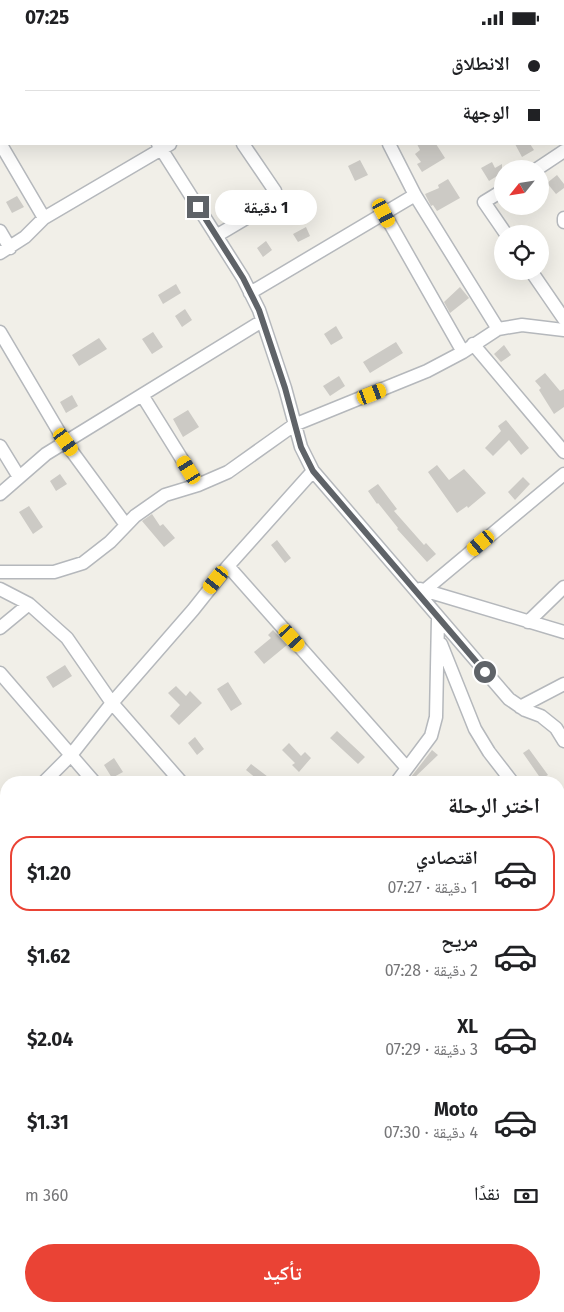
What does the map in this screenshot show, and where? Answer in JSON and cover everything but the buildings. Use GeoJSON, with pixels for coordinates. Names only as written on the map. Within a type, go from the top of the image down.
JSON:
{"type":"FeatureCollection","features":[{"type":"Feature","properties":{"kind":"street"},"geometry":{"type":"LineString","coordinates":[[1,145],[44,218]]}},
{"type":"Feature","properties":{"kind":"street"},"geometry":{"type":"LineString","coordinates":[[0,231],[5,250],[25,237],[44,218],[163,145],[250,293],[262,321],[285,388],[301,447],[313,471],[509,699],[520,707],[541,716],[556,728],[564,741]]}},
{"type":"Feature","properties":{"kind":"street"},"geometry":{"type":"LineString","coordinates":[[216,236],[275,201],[275,191],[244,145]]}},
{"type":"Feature","properties":{"kind":"street"},"geometry":{"type":"LineString","coordinates":[[389,145],[415,195],[498,329]]}},
{"type":"Feature","properties":{"kind":"street"},"geometry":{"type":"LineString","coordinates":[[549,161],[564,151]]}},
{"type":"Feature","properties":{"kind":"street"},"geometry":{"type":"LineString","coordinates":[[250,293],[415,195]]}},
{"type":"Feature","properties":{"kind":"street"},"geometry":{"type":"LineString","coordinates":[[494,196],[484,202],[500,225]]}},
{"type":"Feature","properties":{"kind":"street"},"geometry":{"type":"LineString","coordinates":[[384,213],[468,348],[564,452]]}},
{"type":"Feature","properties":{"kind":"street"},"geometry":{"type":"LineString","coordinates":[[538,280],[564,319]]}},
{"type":"Feature","properties":{"kind":"street"},"geometry":{"type":"LineString","coordinates":[[0,494],[46,455],[262,321]]}},
{"type":"Feature","properties":{"kind":"street"},"geometry":{"type":"LineString","coordinates":[[0,572],[54,571],[82,563],[110,542],[135,516],[165,495],[198,485],[228,472],[294,425],[433,368],[498,329],[522,325],[564,330]]}},
{"type":"Feature","properties":{"kind":"street"},"geometry":{"type":"LineString","coordinates":[[0,332],[66,442],[126,525]]}},
{"type":"Feature","properties":{"kind":"street"},"geometry":{"type":"LineString","coordinates":[[142,395],[198,485]]}},
{"type":"Feature","properties":{"kind":"street"},"geometry":{"type":"LineString","coordinates":[[0,446],[19,477]]}},
{"type":"Feature","properties":{"kind":"street"},"geometry":{"type":"LineString","coordinates":[[50,776],[71,755],[112,703],[193,610],[228,566],[313,471]]}},
{"type":"Feature","properties":{"kind":"street"},"geometry":{"type":"LineString","coordinates":[[425,590],[564,474]]}},
{"type":"Feature","properties":{"kind":"street"},"geometry":{"type":"LineString","coordinates":[[228,566],[407,768]]}},
{"type":"Feature","properties":{"kind":"street"},"geometry":{"type":"LineString","coordinates":[[528,622],[564,587]]}},
{"type":"Feature","properties":{"kind":"street"},"geometry":{"type":"LineString","coordinates":[[412,588],[425,590],[564,632]]}},
{"type":"Feature","properties":{"kind":"street"},"geometry":{"type":"LineString","coordinates":[[0,589],[29,604],[68,638],[112,703],[176,776]]}},
{"type":"Feature","properties":{"kind":"street"},"geometry":{"type":"LineString","coordinates":[[0,628],[29,604]]}},
{"type":"Feature","properties":{"kind":"street"},"geometry":{"type":"LineString","coordinates":[[402,776],[431,736],[436,717],[438,618]]}},
{"type":"Feature","properties":{"kind":"street"},"geometry":{"type":"LineString","coordinates":[[439,637],[475,729],[489,752],[508,776]]}},
{"type":"Feature","properties":{"kind":"street"},"geometry":{"type":"LineString","coordinates":[[0,673],[89,776]]}},
{"type":"Feature","properties":{"kind":"street"},"geometry":{"type":"LineString","coordinates":[[520,707],[564,684]]}},
{"type":"Feature","properties":{"kind":"route"},"geometry":{"type":"LineString","coordinates":[[198,207],[243,278],[259,310],[285,388],[301,447],[313,471],[485,672]]}}]}
